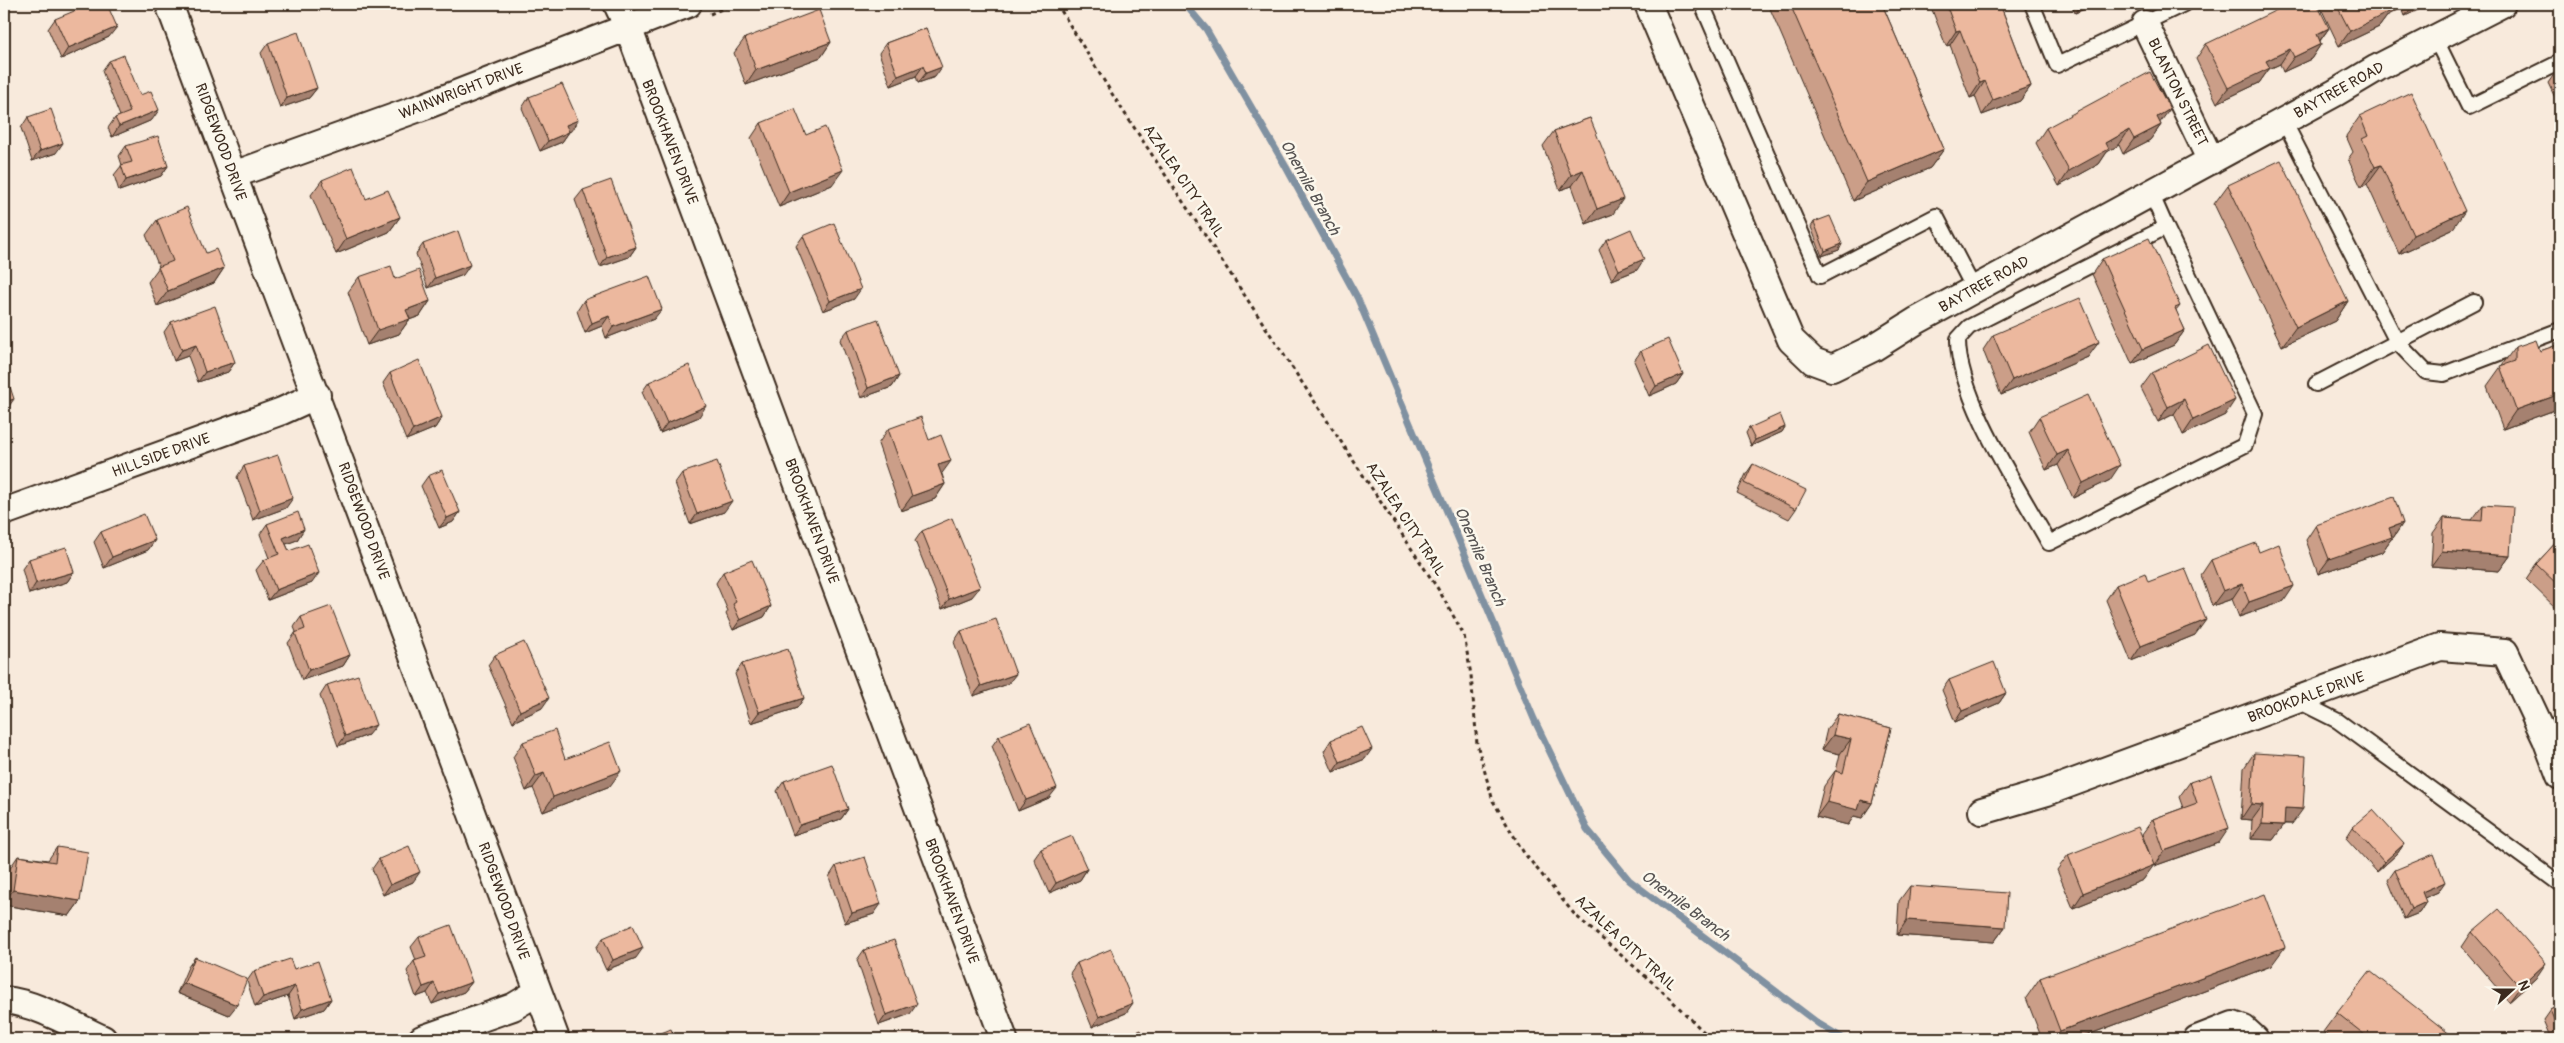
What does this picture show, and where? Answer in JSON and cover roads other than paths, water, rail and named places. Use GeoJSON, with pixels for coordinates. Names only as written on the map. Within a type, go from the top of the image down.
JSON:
{"type":"FeatureCollection","features":[{"type":"Feature","properties":{"kind":"street","name":"RIDGEWOOD DRIVE"},"geometry":{"type":"LineString","coordinates":[[169,4],[317,395],[556,1039]]}},
{"type":"Feature","properties":{"kind":"street","name":"BROOKHAVEN DRIVE"},"geometry":{"type":"LineString","coordinates":[[617,4],[628,27],[1004,1039]]}},
{"type":"Feature","properties":{"kind":"street","name":"WAINWRIGHT DRIVE"},"geometry":{"type":"LineString","coordinates":[[233,175],[425,106],[688,4]]}},
{"type":"Feature","properties":{"kind":"street","name":"BAYTREE ROAD"},"geometry":{"type":"LineString","coordinates":[[1648,4],[1791,340],[1813,361],[1832,368],[1872,348],[1974,289],[2151,194],[2377,68],[2502,4]]}},
{"type":"Feature","properties":{"kind":"street","name":"BLANTON STREET"},"geometry":{"type":"LineString","coordinates":[[2145,24],[2211,161]]}},
{"type":"Feature","properties":{"kind":"street","name":"HILLSIDE DRIVE"},"geometry":{"type":"LineString","coordinates":[[4,512],[282,411],[317,395]]}},
{"type":"Feature","properties":{"kind":"street","name":"BROOKDALE DRIVE"},"geometry":{"type":"LineString","coordinates":[[1982,811],[2047,792],[2440,647],[2505,652],[2546,739],[2560,776]]}},
{"type":"Feature","properties":{"kind":"street"},"geometry":{"type":"LineString","coordinates":[[422,1039],[512,1007],[538,992]]}},
{"type":"Feature","properties":{"kind":"street"},"geometry":{"type":"LineString","coordinates":[[4,1000],[14,1001],[60,1018],[103,1039]]}},
{"type":"Feature","properties":{"kind":"street"},"geometry":{"type":"LineString","coordinates":[[2197,1039],[2233,1025],[2244,1029],[2255,1039]]}},
{"type":"Feature","properties":{"kind":"lane"},"geometry":{"type":"LineString","coordinates":[[1702,4],[1820,276],[1936,216],[1974,289]]}},
{"type":"Feature","properties":{"kind":"lane"},"geometry":{"type":"LineString","coordinates":[[2032,4],[2057,65],[2184,4]]}},
{"type":"Feature","properties":{"kind":"lane"},"geometry":{"type":"LineString","coordinates":[[2435,38],[2469,107],[2560,62]]}},
{"type":"Feature","properties":{"kind":"lane"},"geometry":{"type":"LineString","coordinates":[[2284,121],[2397,342],[2426,372],[2444,374],[2560,330]]}},
{"type":"Feature","properties":{"kind":"lane"},"geometry":{"type":"LineString","coordinates":[[2151,194],[2255,414],[2250,434],[2244,446],[2049,543],[1983,422],[1967,384],[1958,354],[1958,339],[1969,327],[2166,227]]}},
{"type":"Feature","properties":{"kind":"lane"},"geometry":{"type":"LineString","coordinates":[[2316,384],[2474,302]]}},
{"type":"Feature","properties":{"kind":"lane"},"geometry":{"type":"LineString","coordinates":[[2296,700],[2338,721],[2560,884]]}},
{"type":"Feature","properties":{"kind":"waterway","name":"Onemile Branch"},"geometry":{"type":"LineString","coordinates":[[1185,4],[1206,29],[1286,167],[1357,297],[1534,719],[1587,829],[1629,880],[1819,1024],[1844,1039]]}}]}
